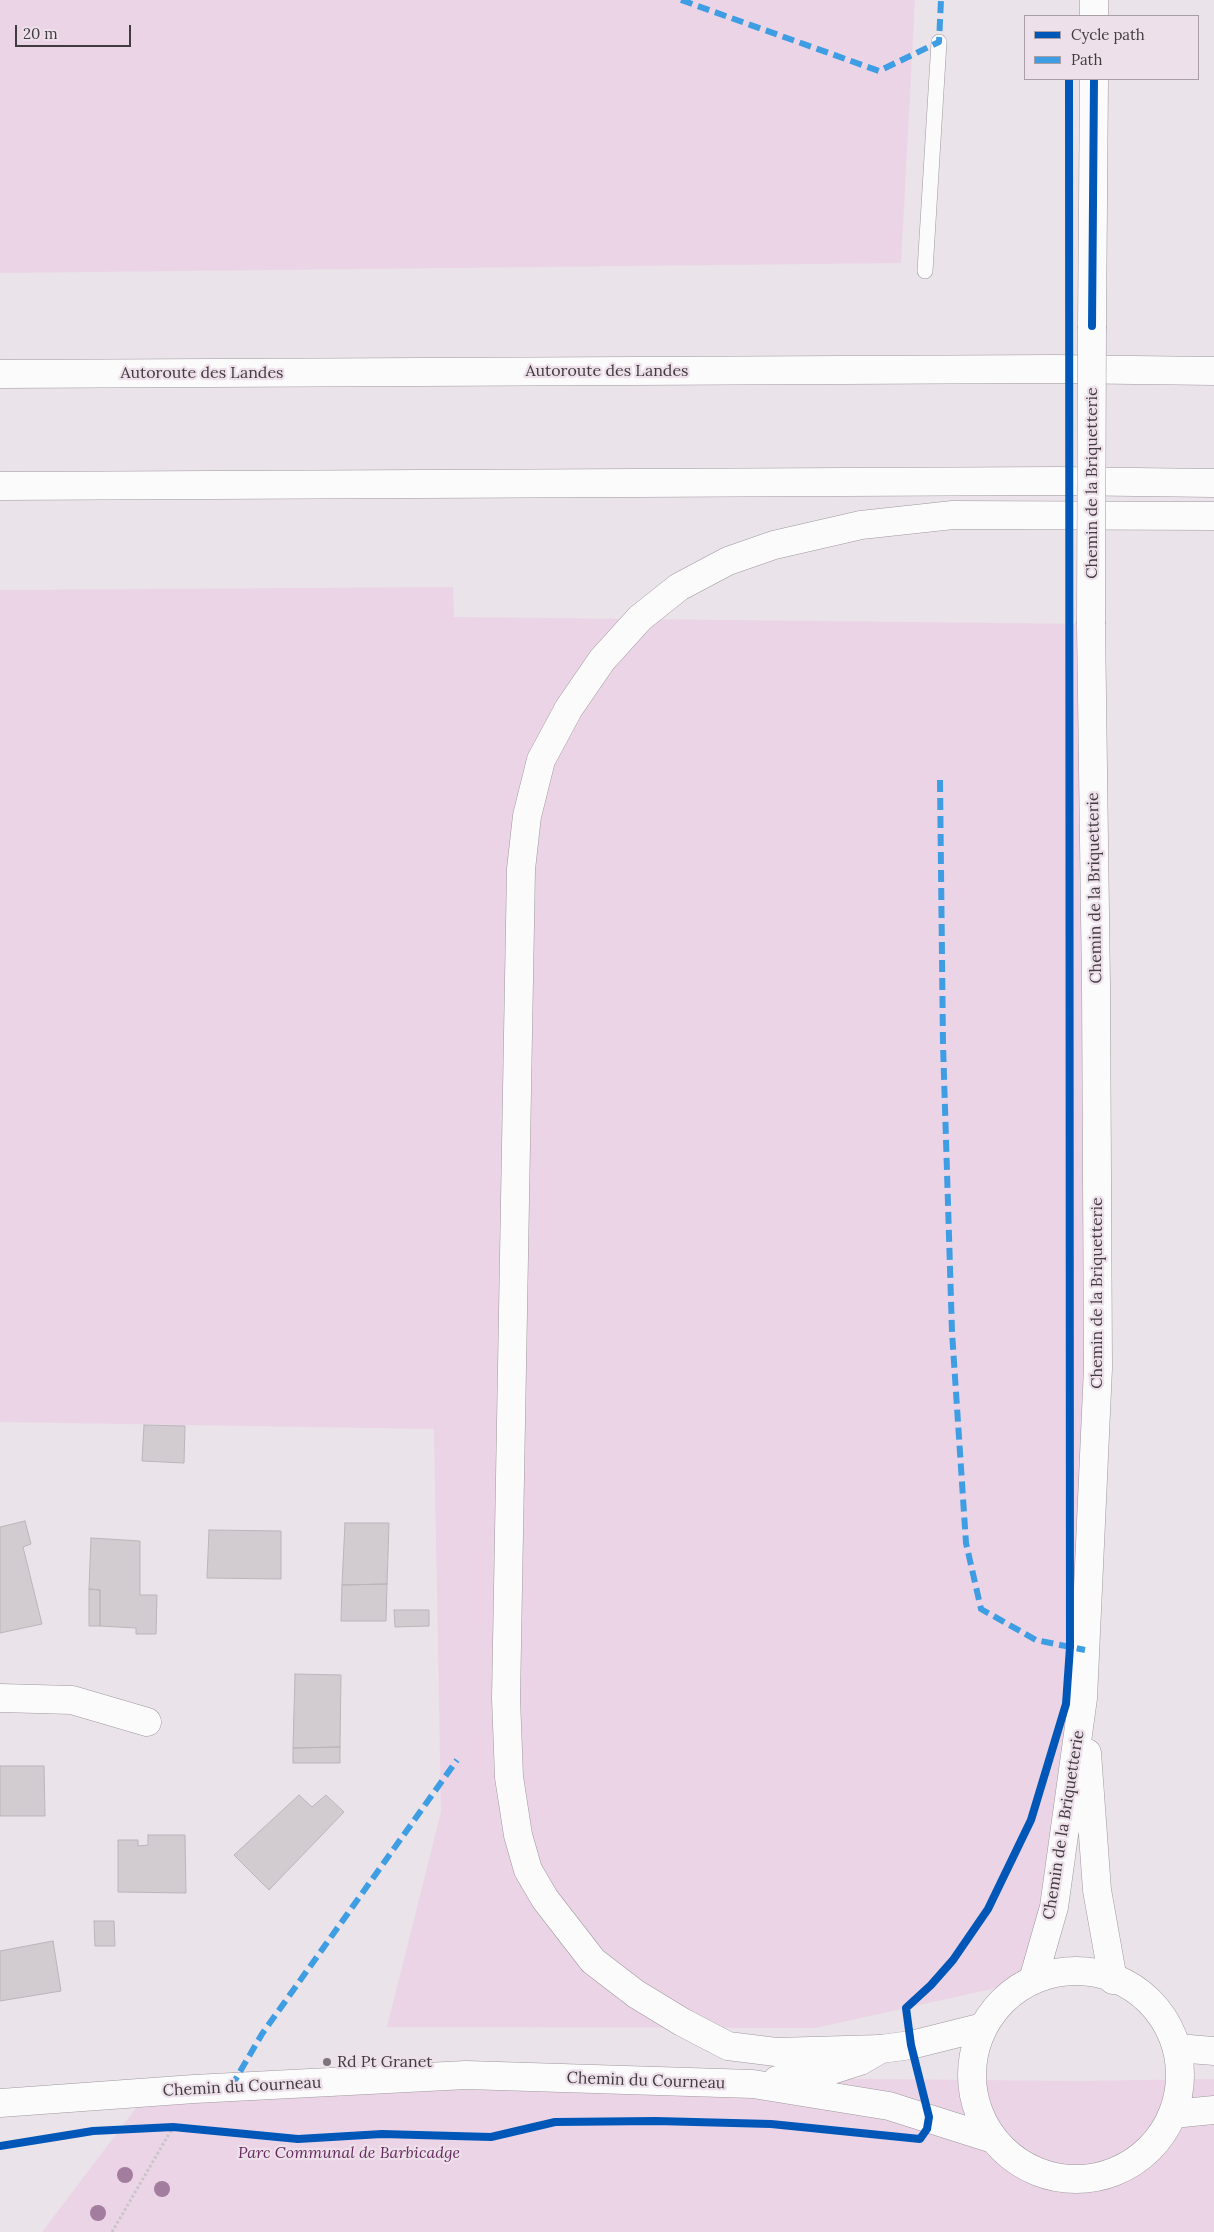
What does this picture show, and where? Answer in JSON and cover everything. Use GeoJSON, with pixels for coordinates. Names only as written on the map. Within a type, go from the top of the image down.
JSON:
{"type":"FeatureCollection","features":[{"type":"Feature","properties":{"kind":"main road"},"geometry":{"type":"LineString","coordinates":[[1094,0],[1094,15]]}},
{"type":"Feature","properties":{"kind":"main road","name":"Chemin de la Briquetterie"},"geometry":{"type":"LineString","coordinates":[[1033,1980],[1054,1907],[1083,1698],[1098,1368],[1096,986],[1091,624],[1094,80]]}},
{"type":"Feature","properties":{"kind":"main road","name":"Autoroute des Landes"},"geometry":{"type":"LineString","coordinates":[[0,374],[1054,369],[1214,371]]}},
{"type":"Feature","properties":{"kind":"main road"},"geometry":{"type":"LineString","coordinates":[[0,486],[1037,481],[1214,483]]}},
{"type":"Feature","properties":{"kind":"main road"},"geometry":{"type":"LineString","coordinates":[[881,2049],[776,2052],[728,2046],[682,2022],[636,1994],[593,1961],[544,1899],[528,1870],[518,1835],[509,1777],[506,1698],[521,879],[527,816],[541,760],[569,708],[602,660],[640,618],[679,587],[728,561],[774,544],[861,525],[953,514],[1214,516]]}},
{"type":"Feature","properties":{"kind":"main road"},"geometry":{"type":"LineString","coordinates":[[0,1698],[72,1700],[147,1722]]}},
{"type":"Feature","properties":{"kind":"main road","name":"Chemin de la Briquetterie"},"geometry":{"type":"LineString","coordinates":[[1083,1698],[1097,1890],[1113,1980]]}},
{"type":"Feature","properties":{"kind":"main road"},"geometry":{"type":"LineString","coordinates":[[1081,1971],[1113,1980],[1130,1986],[1151,2002],[1167,2023],[1177,2048],[1180,2082],[1172,2114],[1157,2141],[1134,2162],[1105,2175],[1075,2179],[1044,2174],[1016,2160],[993,2139],[979,2113],[972,2084],[973,2055],[983,2027],[1004,1999],[1033,1980],[1057,1972],[1081,1971]]}},
{"type":"Feature","properties":{"kind":"main road","name":"Chemin du Courneau"},"geometry":{"type":"LineString","coordinates":[[754,2084],[829,2071],[860,2061],[881,2049],[911,2045],[983,2027]]}},
{"type":"Feature","properties":{"kind":"main road"},"geometry":{"type":"LineString","coordinates":[[1177,2048],[1214,2051]]}},
{"type":"Feature","properties":{"kind":"main road","name":"Chemin du Courneau"},"geometry":{"type":"LineString","coordinates":[[0,2102],[194,2088],[466,2075],[754,2084],[890,2106],[993,2139]]}},
{"type":"Feature","properties":{"kind":"main road"},"geometry":{"type":"LineString","coordinates":[[1172,2114],[1214,2110]]}},
{"type":"Feature","properties":{"kind":"lane"},"geometry":{"type":"LineString","coordinates":[[925,271],[939,42]]}},
{"type":"Feature","properties":{"kind":"path"},"geometry":{"type":"LineString","coordinates":[[112,2232],[173,2127]]}},
{"type":"Feature","properties":{"kind":"path"},"geometry":{"type":"LineString","coordinates":[[164,2128],[183,2128]]}},
{"type":"Feature","properties":{"kind":"green space"},"geometry":{"type":"Polygon","coordinates":[[[0,0],[915,0],[901,263],[0,273],[0,0]]]}},
{"type":"Feature","properties":{"kind":"green space"},"geometry":{"type":"Polygon","coordinates":[[[453,587],[454,617],[1091,624],[1087,1608],[1033,1980],[815,2028],[387,2027],[441,1812],[434,1429],[0,1422],[0,590],[453,587]]]}},
{"type":"Feature","properties":{"kind":"green space","name":"Parc Communal de Barbicadge"},"geometry":{"type":"Polygon","coordinates":[[[265,2073],[1075,2081],[1214,2079],[1214,2232],[42,2232],[155,2083],[265,2073]]]}},
{"type":"Feature","properties":{"kind":"building"},"geometry":{"type":"Polygon","coordinates":[[[144,1425],[185,1426],[184,1463],[142,1461],[144,1425]]]}},
{"type":"Feature","properties":{"kind":"building"},"geometry":{"type":"Polygon","coordinates":[[[25,1521],[31,1544],[23,1547],[42,1624],[0,1633],[0,1527],[25,1521]]]}},
{"type":"Feature","properties":{"kind":"building"},"geometry":{"type":"Polygon","coordinates":[[[345,1523],[389,1523],[387,1584],[342,1585],[345,1523]]]}},
{"type":"Feature","properties":{"kind":"building"},"geometry":{"type":"Polygon","coordinates":[[[209,1530],[281,1531],[281,1579],[207,1578],[209,1530]]]}},
{"type":"Feature","properties":{"kind":"building"},"geometry":{"type":"Polygon","coordinates":[[[91,1538],[140,1541],[140,1595],[157,1595],[156,1634],[136,1634],[136,1628],[100,1626],[100,1590],[89,1589],[91,1538]]]}},
{"type":"Feature","properties":{"kind":"building"},"geometry":{"type":"Polygon","coordinates":[[[387,1584],[386,1621],[341,1621],[342,1585],[387,1584]]]}},
{"type":"Feature","properties":{"kind":"building"},"geometry":{"type":"Polygon","coordinates":[[[89,1589],[100,1590],[100,1626],[89,1626],[89,1589]]]}},
{"type":"Feature","properties":{"kind":"building"},"geometry":{"type":"Polygon","coordinates":[[[394,1610],[429,1610],[429,1626],[395,1627],[394,1610]]]}},
{"type":"Feature","properties":{"kind":"building"},"geometry":{"type":"Polygon","coordinates":[[[295,1674],[341,1675],[340,1747],[293,1748],[295,1674]]]}},
{"type":"Feature","properties":{"kind":"building"},"geometry":{"type":"Polygon","coordinates":[[[340,1747],[340,1763],[293,1763],[293,1748],[340,1747]]]}},
{"type":"Feature","properties":{"kind":"building"},"geometry":{"type":"Polygon","coordinates":[[[0,1766],[44,1766],[45,1816],[0,1816],[0,1766]]]}},
{"type":"Feature","properties":{"kind":"building"},"geometry":{"type":"Polygon","coordinates":[[[299,1795],[312,1807],[326,1795],[344,1812],[269,1890],[234,1855],[299,1795]]]}},
{"type":"Feature","properties":{"kind":"building"},"geometry":{"type":"Polygon","coordinates":[[[148,1835],[185,1835],[186,1893],[118,1892],[118,1840],[138,1840],[138,1846],[148,1845],[148,1835]]]}},
{"type":"Feature","properties":{"kind":"building"},"geometry":{"type":"Polygon","coordinates":[[[94,1921],[114,1921],[115,1946],[95,1946],[94,1921]]]}},
{"type":"Feature","properties":{"kind":"building"},"geometry":{"type":"Polygon","coordinates":[[[53,1941],[61,1991],[0,2001],[0,1951],[53,1941]]]}},
{"type":"Feature","properties":{"kind":"marked path"},"geometry":{"type":"LineString","coordinates":[[681,0],[879,71],[939,42],[941,0]]}},
{"type":"Feature","properties":{"kind":"marked path"},"geometry":{"type":"LineString","coordinates":[[940,780],[943,1044],[952,1332],[966,1543],[981,1609],[1036,1640],[1085,1650]]}},
{"type":"Feature","properties":{"kind":"marked path"},"geometry":{"type":"LineString","coordinates":[[231,2087],[262,2034],[457,1760]]}},
{"type":"Feature","properties":{"kind":"cycle path"},"geometry":{"type":"LineString","coordinates":[[0,2146],[93,2131],[173,2127],[298,2139],[382,2134],[491,2137],[555,2122],[656,2121],[771,2124],[920,2139],[927,2129],[929,2117],[911,2045],[906,2008],[931,1985],[953,1960],[988,1909],[1031,1820],[1066,1704],[1070,1647],[1069,80]]}},
{"type":"Feature","properties":{"kind":"cycle path"},"geometry":{"type":"LineString","coordinates":[[1092,326],[1094,80]]}},
{"type":"Feature","properties":{"kind":"place","name":"Rd Pt Granet"},"geometry":{"type":"Point","coordinates":[327,2062]}}]}
